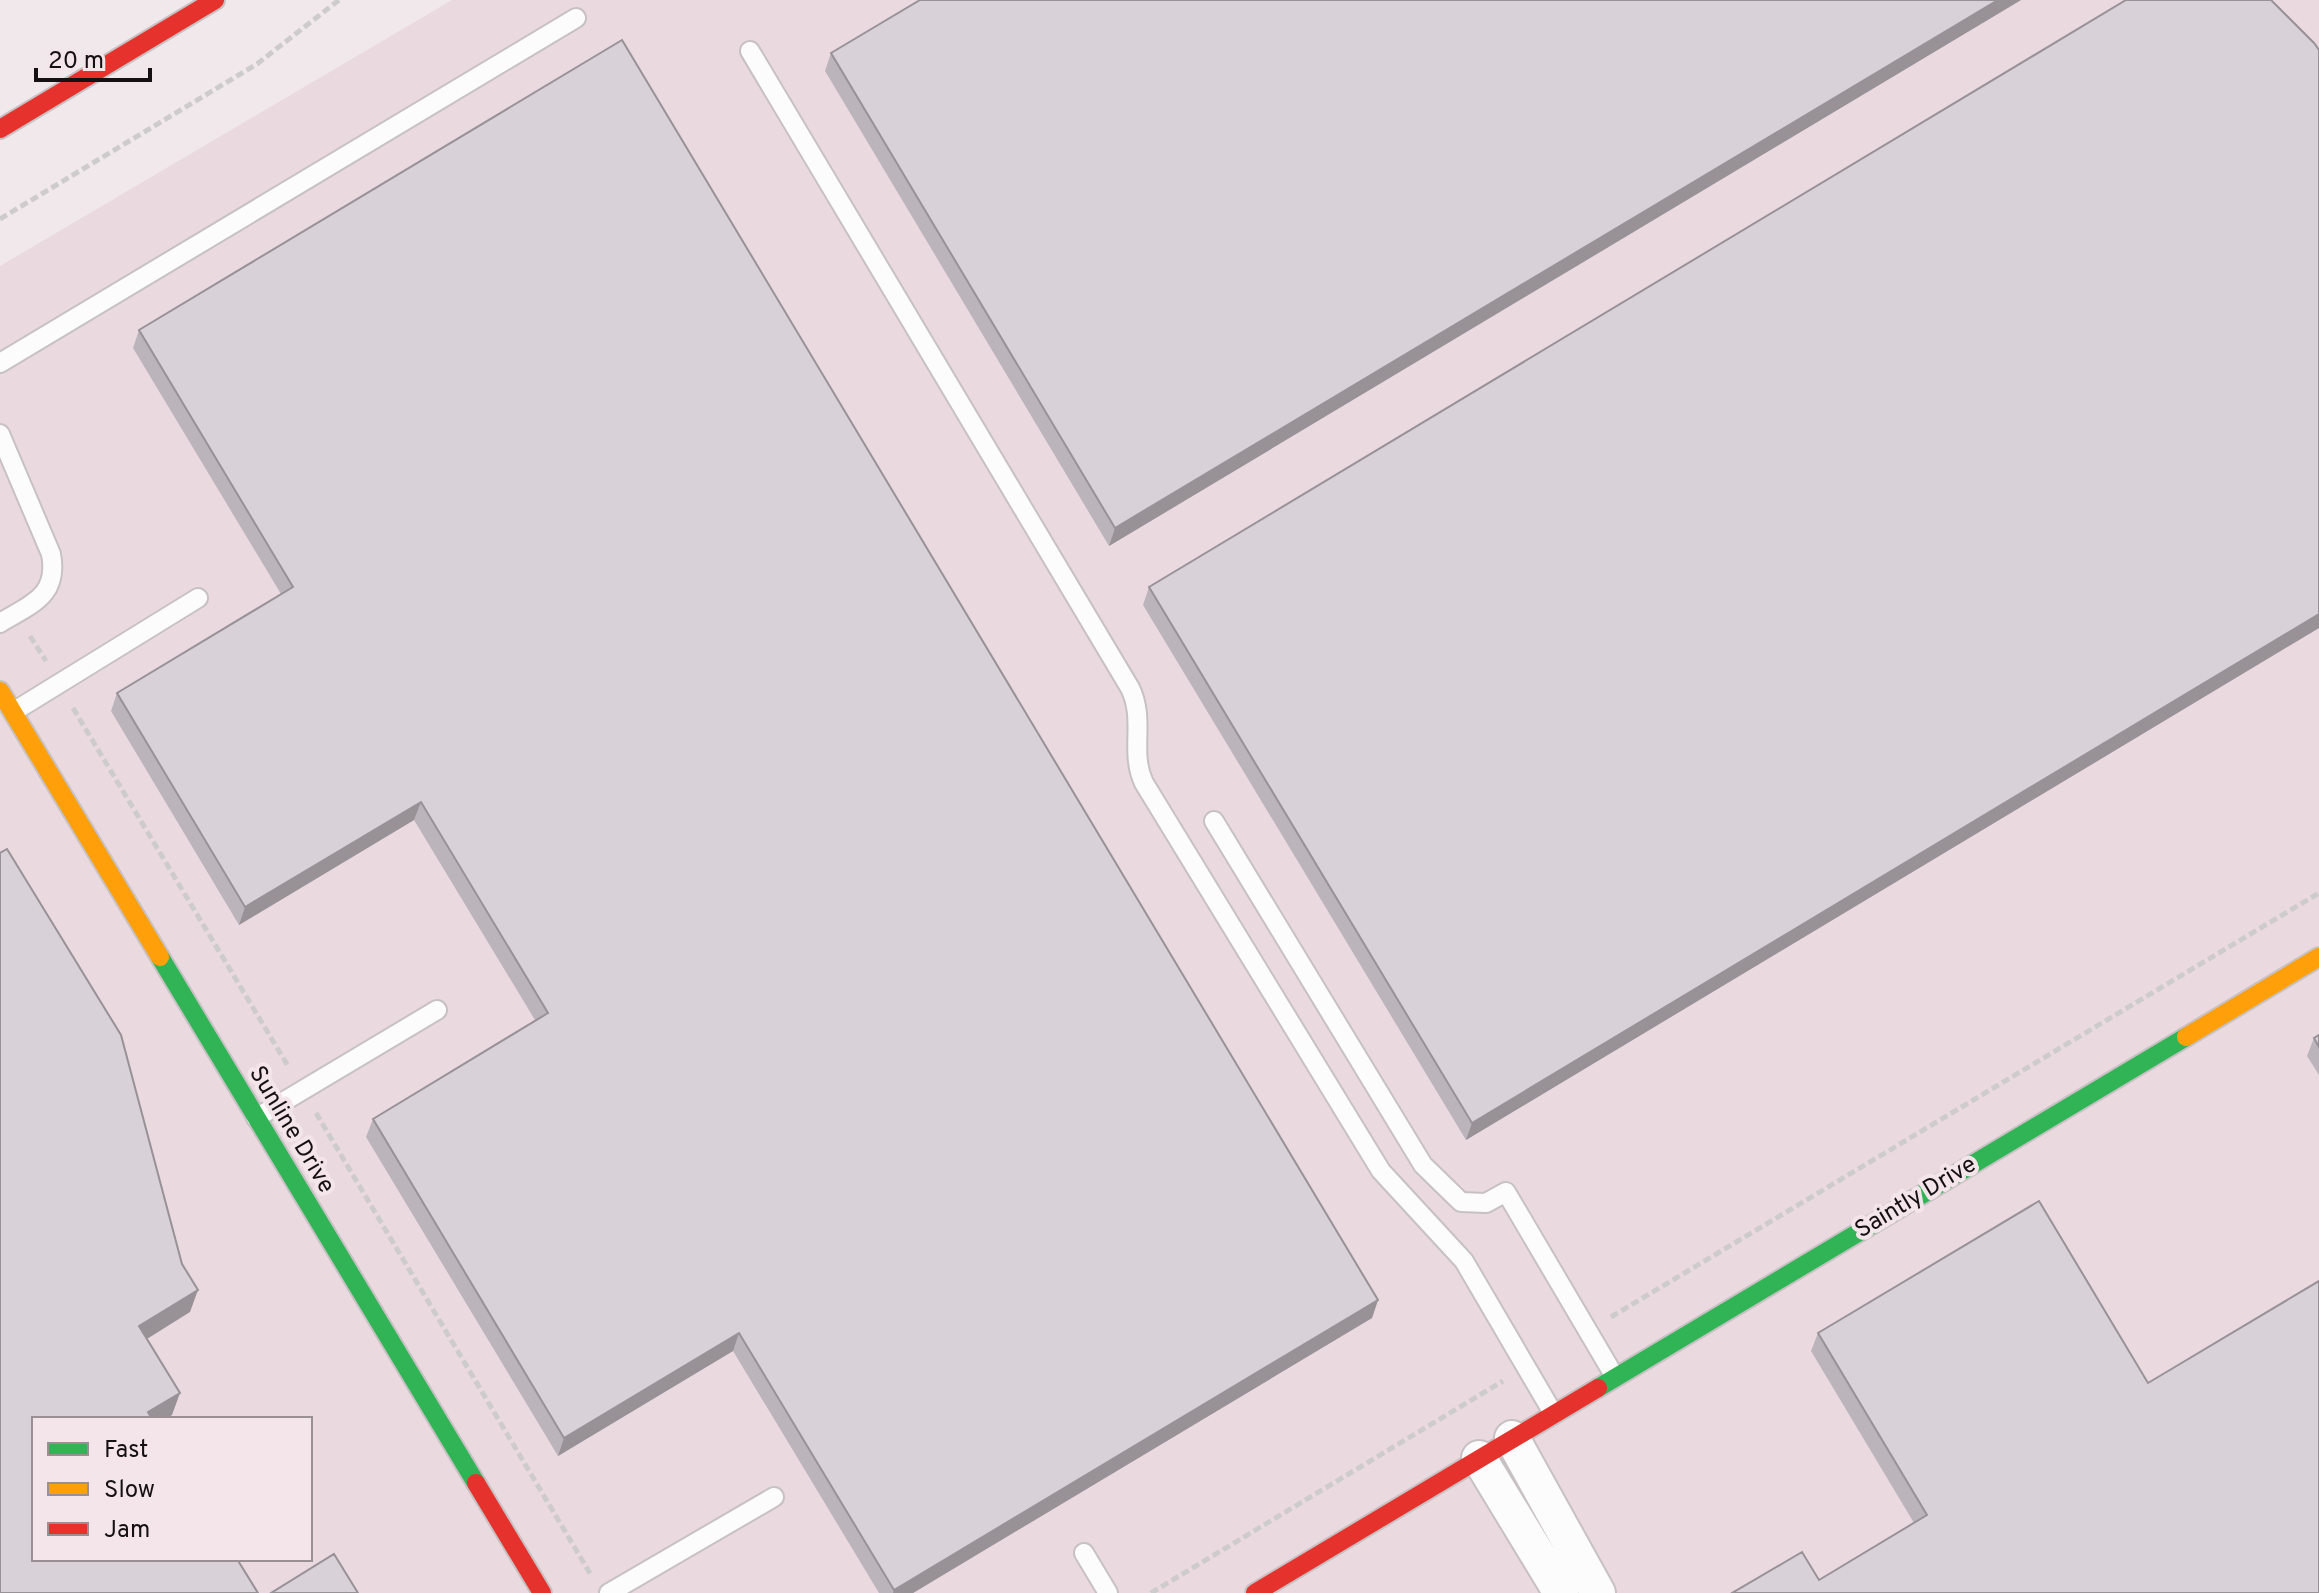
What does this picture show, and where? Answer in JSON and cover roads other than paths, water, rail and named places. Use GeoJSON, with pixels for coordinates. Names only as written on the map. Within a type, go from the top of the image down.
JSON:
{"type":"FeatureCollection","features":[{"type":"Feature","properties":{"kind":"main road"},"geometry":{"type":"LineString","coordinates":[[0,129],[215,0]]}},
{"type":"Feature","properties":{"kind":"main road","name":"Sunline Drive"},"geometry":{"type":"LineString","coordinates":[[0,691],[542,1593]]}},
{"type":"Feature","properties":{"kind":"main road","name":"Saintly Drive"},"geometry":{"type":"LineString","coordinates":[[1255,1593],[2319,957]]}},
{"type":"Feature","properties":{"kind":"street"},"geometry":{"type":"LineString","coordinates":[[1512,1438],[1598,1593]]}},
{"type":"Feature","properties":{"kind":"street"},"geometry":{"type":"LineString","coordinates":[[1479,1458],[1561,1593]]}},
{"type":"Feature","properties":{"kind":"lane"},"geometry":{"type":"LineString","coordinates":[[0,363],[576,18]]}},
{"type":"Feature","properties":{"kind":"lane"},"geometry":{"type":"LineString","coordinates":[[750,51],[1130,688],[1138,704],[1137,768],[1144,783],[1381,1171],[1464,1261],[1553,1413]]}},
{"type":"Feature","properties":{"kind":"lane"},"geometry":{"type":"LineString","coordinates":[[0,434],[51,554],[54,569],[47,591],[0,623]]}},
{"type":"Feature","properties":{"kind":"lane"},"geometry":{"type":"LineString","coordinates":[[13,712],[198,598]]}},
{"type":"Feature","properties":{"kind":"lane"},"geometry":{"type":"LineString","coordinates":[[1214,821],[1423,1165],[1461,1202],[1486,1203],[1506,1192],[1615,1377]]}},
{"type":"Feature","properties":{"kind":"lane"},"geometry":{"type":"LineString","coordinates":[[256,1118],[437,1010]]}},
{"type":"Feature","properties":{"kind":"lane"},"geometry":{"type":"LineString","coordinates":[[609,1593],[774,1497]]}},
{"type":"Feature","properties":{"kind":"lane"},"geometry":{"type":"LineString","coordinates":[[1084,1553],[1108,1593]]}}]}
